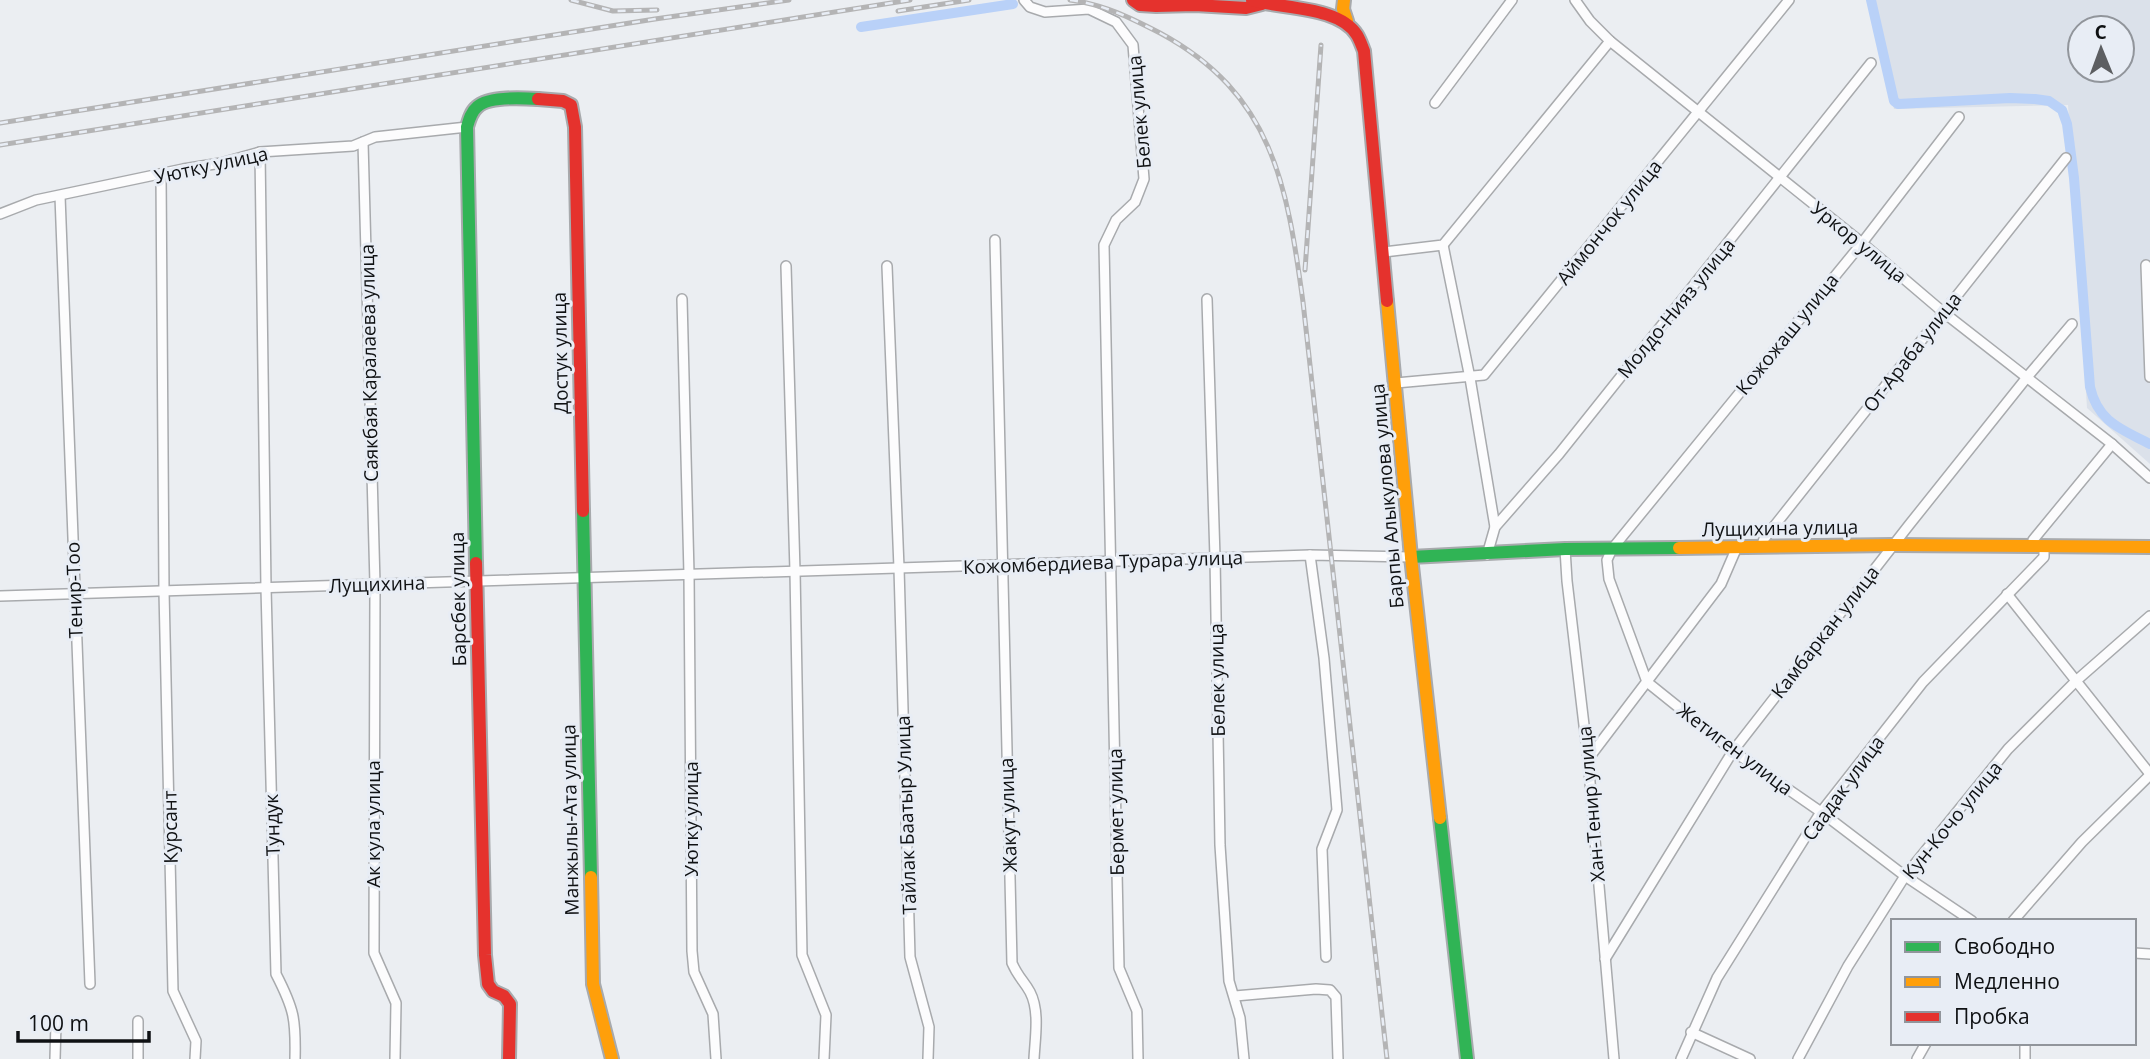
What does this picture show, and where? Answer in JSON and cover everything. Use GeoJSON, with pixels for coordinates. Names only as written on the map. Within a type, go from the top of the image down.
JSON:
{"type":"FeatureCollection","features":[{"type":"Feature","properties":{"kind":"street","name":"Белек улица"},"geometry":{"type":"LineString","coordinates":[[1024,0],[1030,7],[1045,12],[1089,9],[1116,22],[1133,45],[1144,178],[1135,202],[1116,220],[1104,245],[1112,561]]}},
{"type":"Feature","properties":{"kind":"street"},"geometry":{"type":"LineString","coordinates":[[1133,0],[1140,5],[1246,8],[1262,1],[1323,13],[1347,22]]}},
{"type":"Feature","properties":{"kind":"street"},"geometry":{"type":"LineString","coordinates":[[1344,0],[1343,9],[1347,22]]}},
{"type":"Feature","properties":{"kind":"street"},"geometry":{"type":"LineString","coordinates":[[1504,11],[1506,0]]}},
{"type":"Feature","properties":{"kind":"street"},"geometry":{"type":"LineString","coordinates":[[1435,103],[1513,0]]}},
{"type":"Feature","properties":{"kind":"street","name":"Уркор улица"},"geometry":{"type":"LineString","coordinates":[[1575,0],[1590,21],[1610,41],[1944,312],[2028,376],[2150,478]]}},
{"type":"Feature","properties":{"kind":"street","name":"Аймончок улица"},"geometry":{"type":"LineString","coordinates":[[1396,383],[1484,375],[1789,0]]}},
{"type":"Feature","properties":{"kind":"street","name":"Барпы Алыкулова улица"},"geometry":{"type":"LineString","coordinates":[[1347,22],[1359,36],[1364,51],[1411,557],[1467,1059]]}},
{"type":"Feature","properties":{"kind":"street"},"geometry":{"type":"LineString","coordinates":[[1384,252],[1443,245],[1610,41]]}},
{"type":"Feature","properties":{"kind":"street","name":"Молдо-Нияз улица"},"geometry":{"type":"LineString","coordinates":[[1487,555],[1495,527],[1559,454],[1871,63]]}},
{"type":"Feature","properties":{"kind":"street","name":"Достук улица"},"geometry":{"type":"LineString","coordinates":[[467,127],[478,105],[491,100],[548,99],[563,101],[572,106],[575,127],[584,578]]}},
{"type":"Feature","properties":{"kind":"street","name":"Кожожаш улица"},"geometry":{"type":"LineString","coordinates":[[1612,549],[1862,243],[1959,117]]}},
{"type":"Feature","properties":{"kind":"street","name":"Уютку улица"},"geometry":{"type":"LineString","coordinates":[[0,214],[36,200],[221,163],[260,152],[342,147],[375,137],[467,127]]}},
{"type":"Feature","properties":{"kind":"street","name":"Барсбек улица"},"geometry":{"type":"LineString","coordinates":[[467,127],[485,955],[488,984],[510,1004],[509,1059]]}},
{"type":"Feature","properties":{"kind":"street","name":"Саякбая Каралаева улица"},"geometry":{"type":"LineString","coordinates":[[363,142],[375,584]]}},
{"type":"Feature","properties":{"kind":"street","name":"Тундук"},"geometry":{"type":"LineString","coordinates":[[260,152],[266,588],[276,974],[290,1002],[296,1024],[295,1059]]}},
{"type":"Feature","properties":{"kind":"street","name":"От-Араба улица"},"geometry":{"type":"LineString","coordinates":[[1761,547],[1764,539],[2066,159]]}},
{"type":"Feature","properties":{"kind":"street","name":"Курсант"},"geometry":{"type":"LineString","coordinates":[[161,175],[164,591],[173,991],[196,1041],[195,1059]]}},
{"type":"Feature","properties":{"kind":"street","name":"Тенир-Тоо"},"geometry":{"type":"LineString","coordinates":[[60,196],[90,984]]}},
{"type":"Feature","properties":{"kind":"street","name":"Жакут улица"},"geometry":{"type":"LineString","coordinates":[[995,240],[1012,963],[1018,978],[1029,991],[1035,1011],[1034,1059]]}},
{"type":"Feature","properties":{"kind":"street"},"geometry":{"type":"LineString","coordinates":[[1443,245],[1470,377],[1495,527]]}},
{"type":"Feature","properties":{"kind":"street"},"geometry":{"type":"LineString","coordinates":[[2146,265],[2150,377]]}},
{"type":"Feature","properties":{"kind":"street"},"geometry":{"type":"LineString","coordinates":[[786,266],[802,955],[826,1015],[824,1059]]}},
{"type":"Feature","properties":{"kind":"street","name":"Тайлак Баатыр Улица"},"geometry":{"type":"LineString","coordinates":[[887,266],[910,957],[929,1027],[928,1059]]}},
{"type":"Feature","properties":{"kind":"street","name":"Уютку улица"},"geometry":{"type":"LineString","coordinates":[[682,299],[689,575],[692,951],[694,972],[713,1014],[716,1059]]}},
{"type":"Feature","properties":{"kind":"street","name":"Белек улица"},"geometry":{"type":"LineString","coordinates":[[1207,299],[1220,845],[1229,981],[1240,1018],[1244,1059]]}},
{"type":"Feature","properties":{"kind":"street","name":"Камбаркан улица"},"geometry":{"type":"LineString","coordinates":[[1605,959],[1733,751],[1893,545],[2072,324]]}},
{"type":"Feature","properties":{"kind":"street","name":"Саадак улица"},"geometry":{"type":"LineString","coordinates":[[1681,1059],[1717,978],[1821,812],[1923,682],[2044,557],[2033,540],[2112,444]]}},
{"type":"Feature","properties":{"kind":"street"},"geometry":{"type":"LineString","coordinates":[[1588,759],[1721,584],[1737,547]]}},
{"type":"Feature","properties":{"kind":"street","name":"Лущихина улица"},"geometry":{"type":"LineString","coordinates":[[1411,557],[1565,550],[1737,547],[2150,547]]}},
{"type":"Feature","properties":{"kind":"street"},"geometry":{"type":"LineString","coordinates":[[1612,549],[1607,560],[1609,579],[1647,682]]}},
{"type":"Feature","properties":{"kind":"street","name":"Хан-Тенир улица"},"geometry":{"type":"LineString","coordinates":[[1565,550],[1588,759],[1614,1059]]}},
{"type":"Feature","properties":{"kind":"street"},"geometry":{"type":"LineString","coordinates":[[1310,555],[1324,658],[1337,810],[1322,849],[1326,957]]}},
{"type":"Feature","properties":{"kind":"street","name":"Кожомбердиева Турара улица"},"geometry":{"type":"LineString","coordinates":[[795,571],[1310,555],[1411,557]]}},
{"type":"Feature","properties":{"kind":"street","name":"Бермет улица"},"geometry":{"type":"LineString","coordinates":[[1112,561],[1119,968],[1137,1011],[1138,1059]]}},
{"type":"Feature","properties":{"kind":"street","name":"Лущихина"},"geometry":{"type":"LineString","coordinates":[[0,596],[795,571]]}},
{"type":"Feature","properties":{"kind":"street","name":"Манжылы-Ата улица"},"geometry":{"type":"LineString","coordinates":[[584,578],[593,984],[612,1059]]}},
{"type":"Feature","properties":{"kind":"street","name":"Ак кула улица"},"geometry":{"type":"LineString","coordinates":[[375,584],[374,953],[396,1003],[396,1059]]}},
{"type":"Feature","properties":{"kind":"street"},"geometry":{"type":"LineString","coordinates":[[2007,594],[2150,775],[2082,842],[2015,919]]}},
{"type":"Feature","properties":{"kind":"street","name":"Кун-Кочо улица"},"geometry":{"type":"LineString","coordinates":[[1798,1059],[1848,966],[1905,876],[2008,749],[2077,680],[2150,616]]}},
{"type":"Feature","properties":{"kind":"street","name":"Жетиген улица"},"geometry":{"type":"LineString","coordinates":[[1647,682],[1733,751],[1969,919]]}},
{"type":"Feature","properties":{"kind":"street"},"geometry":{"type":"LineString","coordinates":[[1235,996],[1330,990],[1336,997],[1338,1059]]}},
{"type":"Feature","properties":{"kind":"street"},"geometry":{"type":"LineString","coordinates":[[138,1021],[138,1059]]}},
{"type":"Feature","properties":{"kind":"street"},"geometry":{"type":"LineString","coordinates":[[55,1023],[55,1059]]}},
{"type":"Feature","properties":{"kind":"street"},"geometry":{"type":"LineString","coordinates":[[1691,1032],[1750,1059]]}},
{"type":"Feature","properties":{"kind":"shaded area"},"geometry":{"type":"Polygon","coordinates":[[[1870,0],[2150,0],[2150,464],[2087,408],[2068,105],[1894,109],[1870,0]]]}},
{"type":"Feature","properties":{"kind":"waterway"},"geometry":{"type":"LineString","coordinates":[[1871,0],[1894,101],[1898,104],[2010,98],[2049,101],[2062,110],[2067,124],[2074,178],[2090,387],[2099,409],[2112,423],[2150,444]]}},
{"type":"Feature","properties":{"kind":"waterway"},"geometry":{"type":"LineString","coordinates":[[861,27],[1013,4]]}},
{"type":"Feature","properties":{"kind":"railway"},"geometry":{"type":"LineString","coordinates":[[571,0],[613,11],[657,10]]}},
{"type":"Feature","properties":{"kind":"railway"},"geometry":{"type":"LineString","coordinates":[[0,123],[789,0]]}},
{"type":"Feature","properties":{"kind":"railway"},"geometry":{"type":"LineString","coordinates":[[0,145],[910,0]]}},
{"type":"Feature","properties":{"kind":"railway"},"geometry":{"type":"LineString","coordinates":[[898,11],[969,0]]}},
{"type":"Feature","properties":{"kind":"railway"},"geometry":{"type":"LineString","coordinates":[[1070,0],[1105,8],[1127,17],[1160,33],[1198,57],[1228,84],[1251,114],[1268,146],[1281,182],[1290,219],[1303,302],[1387,1059]]}},
{"type":"Feature","properties":{"kind":"railway"},"geometry":{"type":"LineString","coordinates":[[1305,270],[1321,45]]}},
{"type":"Feature","properties":{"kind":"traffic: fast"},"geometry":{"type":"LineString","coordinates":[[476,563],[467,127],[473,111],[482,103],[506,98],[538,99]]}},
{"type":"Feature","properties":{"kind":"traffic: fast"},"geometry":{"type":"LineString","coordinates":[[583,511],[591,877]]}},
{"type":"Feature","properties":{"kind":"traffic: fast"},"geometry":{"type":"LineString","coordinates":[[1411,557],[1565,549],[1679,548]]}},
{"type":"Feature","properties":{"kind":"traffic: fast"},"geometry":{"type":"LineString","coordinates":[[1440,818],[1467,1059]]}},
{"type":"Feature","properties":{"kind":"traffic: slow"},"geometry":{"type":"LineString","coordinates":[[1344,0],[1343,9],[1347,21]]}},
{"type":"Feature","properties":{"kind":"traffic: slow"},"geometry":{"type":"LineString","coordinates":[[1387,301],[1411,557],[1440,818]]}},
{"type":"Feature","properties":{"kind":"traffic: slow"},"geometry":{"type":"LineString","coordinates":[[1679,548],[1893,545],[2150,547]]}},
{"type":"Feature","properties":{"kind":"traffic: slow"},"geometry":{"type":"LineString","coordinates":[[591,877],[593,984],[612,1059]]}},
{"type":"Feature","properties":{"kind":"traffic: jam"},"geometry":{"type":"LineString","coordinates":[[1133,0],[1140,5],[1156,6],[1246,8],[1262,4]]}},
{"type":"Feature","properties":{"kind":"traffic: jam"},"geometry":{"type":"LineString","coordinates":[[1252,0],[1324,14],[1349,26],[1360,41],[1364,51],[1387,301]]}},
{"type":"Feature","properties":{"kind":"traffic: jam"},"geometry":{"type":"LineString","coordinates":[[538,99],[563,101],[571,105],[575,127],[583,511]]}},
{"type":"Feature","properties":{"kind":"traffic: jam"},"geometry":{"type":"LineString","coordinates":[[476,563],[485,955],[488,984],[510,1004],[509,1059]]}}]}
